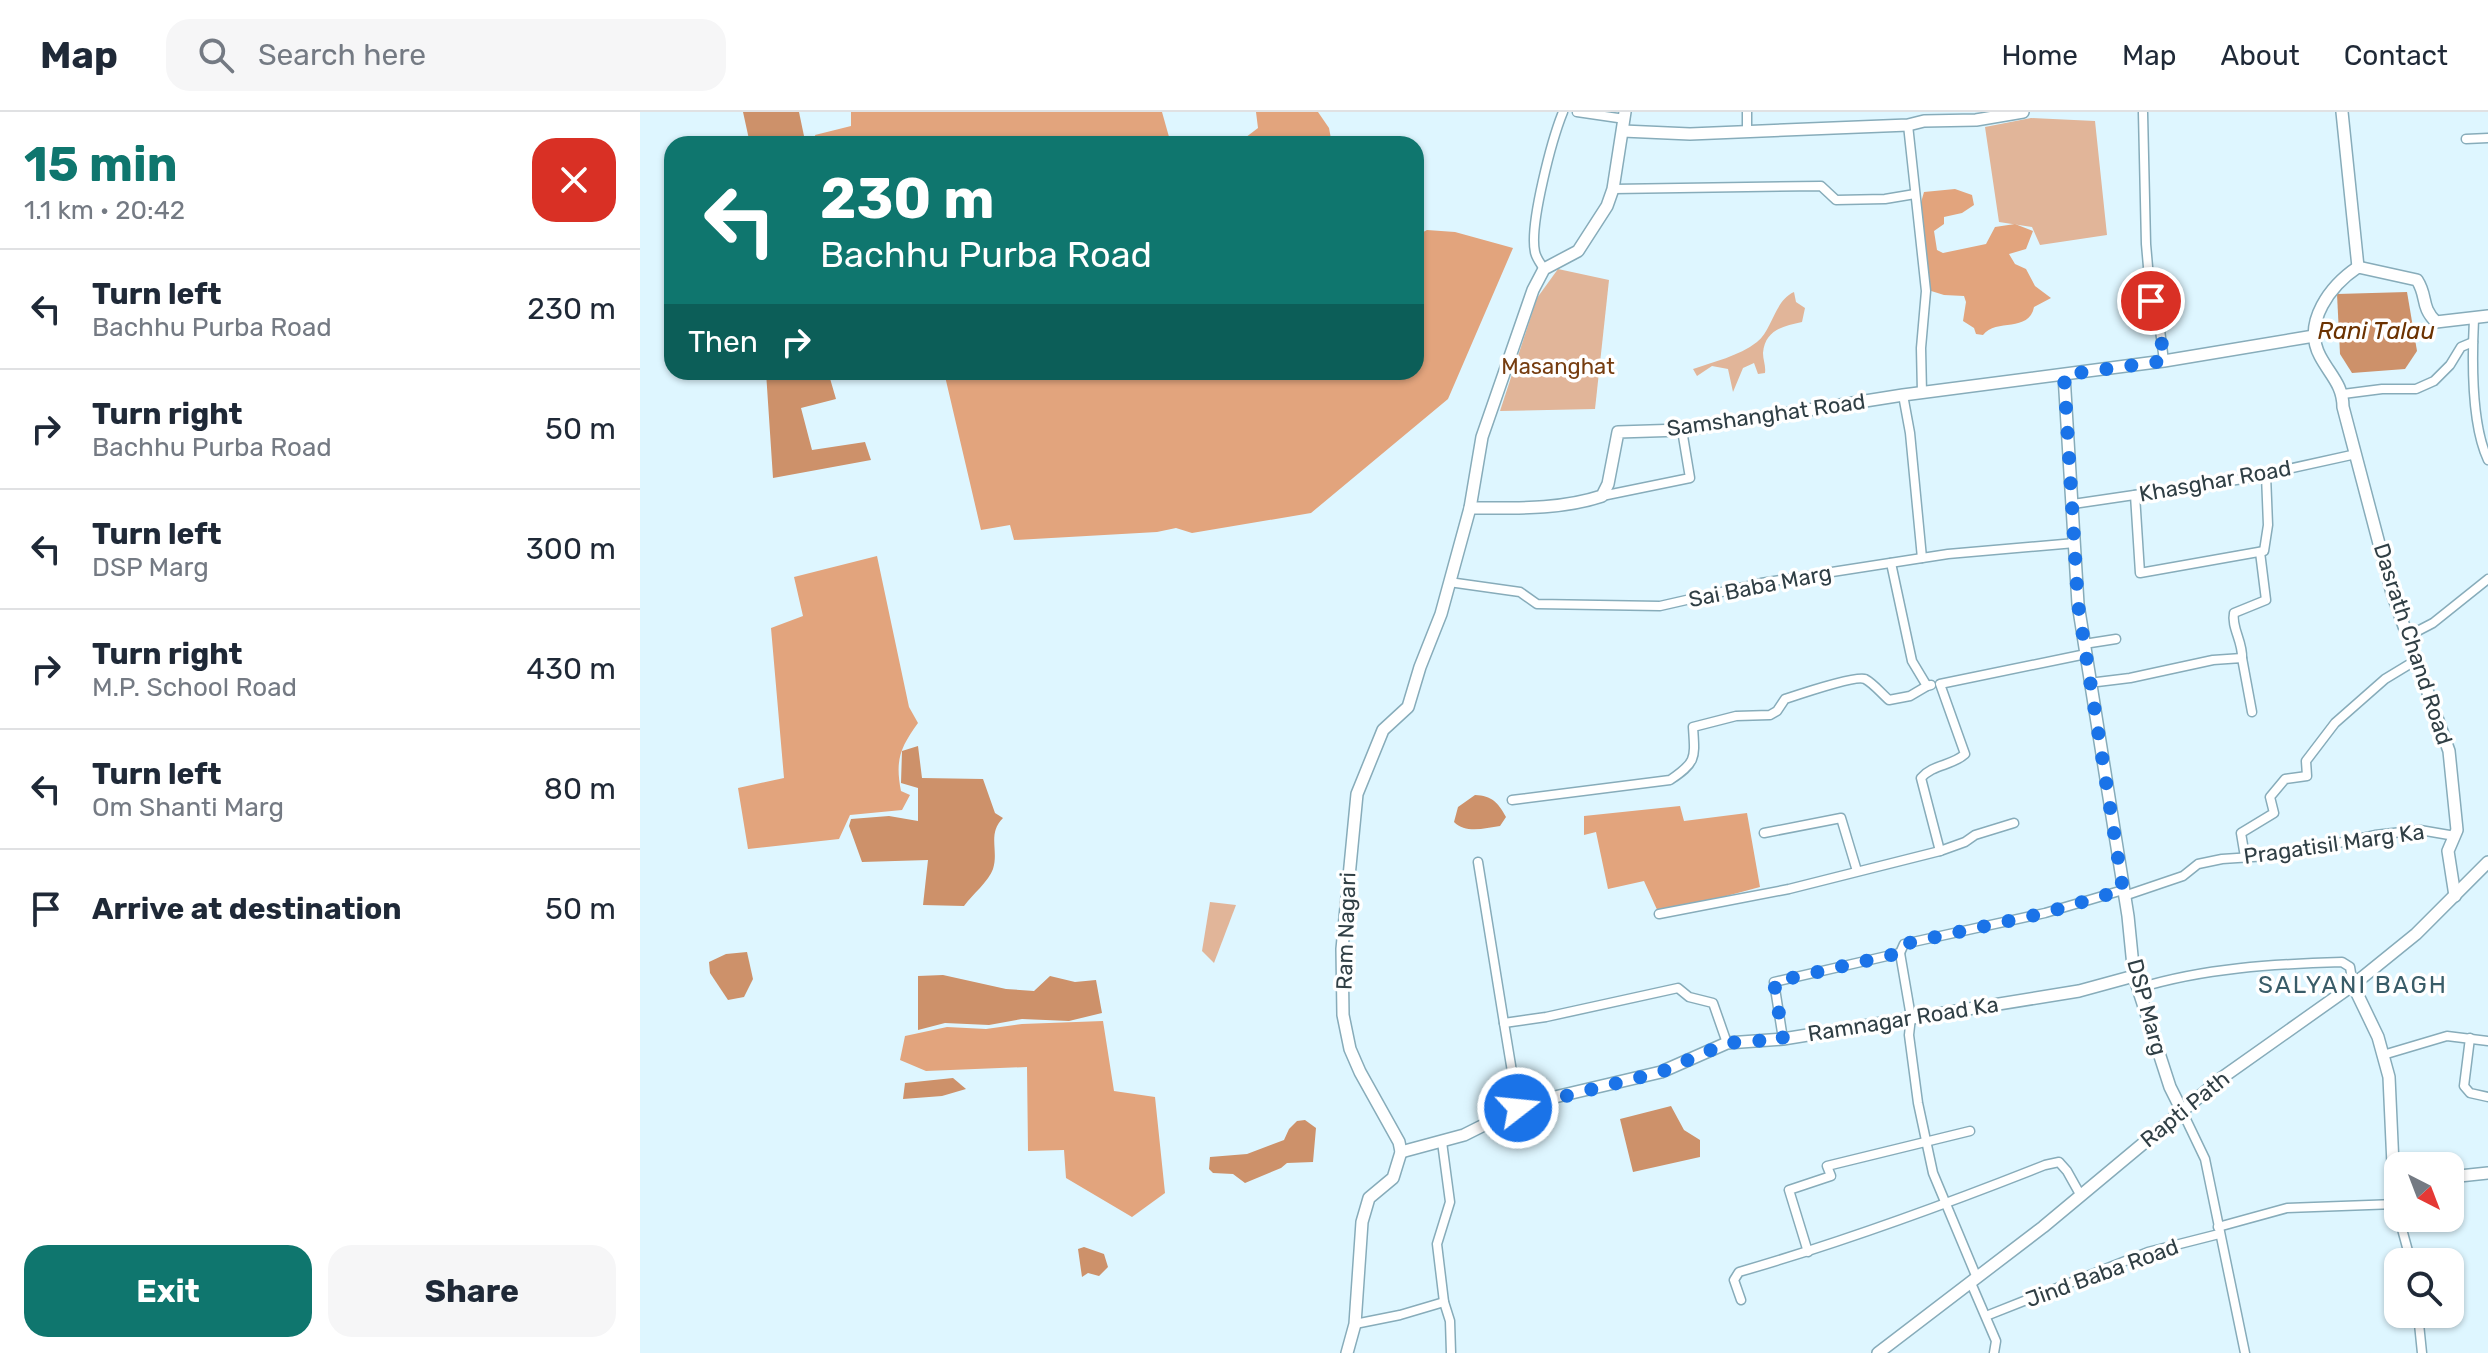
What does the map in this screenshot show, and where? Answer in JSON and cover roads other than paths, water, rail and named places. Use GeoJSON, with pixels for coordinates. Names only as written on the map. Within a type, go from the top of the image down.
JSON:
{"type":"FeatureCollection","features":[{"type":"Feature","properties":{"kind":"main road"},"geometry":{"type":"LineString","coordinates":[[1544,269],[1578,251],[1607,206],[1613,189],[1624,121],[1690,134],[1908,125],[1924,121],[1976,120],[2023,112]]}},
{"type":"Feature","properties":{"kind":"main road"},"geometry":{"type":"LineString","coordinates":[[2342,112],[2358,267]]}},
{"type":"Feature","properties":{"kind":"main road"},"geometry":{"type":"LineString","coordinates":[[2343,394],[2322,360],[2314,336],[2323,303],[2339,280],[2358,267],[2417,280],[2423,289],[2426,312],[2436,322],[2488,316]]}},
{"type":"Feature","properties":{"kind":"main road","name":"Ram Nagari"},"geometry":{"type":"LineString","coordinates":[[1401,1152],[1399,1142],[1350,1049],[1343,1015],[1342,949],[1357,794],[1383,730],[1408,707],[1441,614],[1470,508],[1482,437],[1533,290],[1544,269]]}},
{"type":"Feature","properties":{"kind":"main road","name":"Samshanghat Road"},"geometry":{"type":"LineString","coordinates":[[1602,496],[1608,484],[1618,432],[1682,430],[1903,395],[2164,361],[2314,336]]}},
{"type":"Feature","properties":{"kind":"main road","name":"DSP Marg"},"geometry":{"type":"LineString","coordinates":[[2064,375],[2078,604],[2089,683],[2137,982],[2170,1087],[2182,1111]]}},
{"type":"Feature","properties":{"kind":"main road","name":"Dasrath Chand Road"},"geometry":{"type":"LineString","coordinates":[[2343,394],[2343,407],[2392,593],[2449,751],[2457,830],[2448,851],[2455,896]]}},
{"type":"Feature","properties":{"kind":"main road"},"geometry":{"type":"LineString","coordinates":[[1470,508],[1583,503],[1602,496]]}},
{"type":"Feature","properties":{"kind":"main road","name":"Rapti Path"},"geometry":{"type":"LineString","coordinates":[[1878,1353],[2081,1196],[2223,1077],[2353,985],[2423,929],[2488,862]]}},
{"type":"Feature","properties":{"kind":"main road","name":"Ramnagar Road Ka"},"geometry":{"type":"LineString","coordinates":[[1401,1152],[1464,1135],[1518,1108],[1661,1072],[1727,1043],[1783,1039],[2137,982]]}},
{"type":"Feature","properties":{"kind":"main road"},"geometry":{"type":"LineString","coordinates":[[2353,985],[2374,1028],[2389,1077],[2395,1152]]}},
{"type":"Feature","properties":{"kind":"main road"},"geometry":{"type":"LineString","coordinates":[[1347,1353],[1355,1324],[1362,1222],[1369,1198],[1393,1178],[1401,1152]]}},
{"type":"Feature","properties":{"kind":"main road"},"geometry":{"type":"LineString","coordinates":[[2464,1176],[2488,1173]]}},
{"type":"Feature","properties":{"kind":"street"},"geometry":{"type":"LineString","coordinates":[[1544,269],[1535,254],[1535,236],[1553,137],[1563,112]]}},
{"type":"Feature","properties":{"kind":"street"},"geometry":{"type":"LineString","coordinates":[[1577,112],[1624,121]]}},
{"type":"Feature","properties":{"kind":"street"},"geometry":{"type":"LineString","coordinates":[[1747,112],[1747,130]]}},
{"type":"Feature","properties":{"kind":"street"},"geometry":{"type":"LineString","coordinates":[[2143,113],[2146,244],[2151,301],[2160,330],[2164,361]]}},
{"type":"Feature","properties":{"kind":"street"},"geometry":{"type":"LineString","coordinates":[[1908,125],[1926,291],[1921,348],[1922,393]]}},
{"type":"Feature","properties":{"kind":"street"},"geometry":{"type":"LineString","coordinates":[[2466,139],[2488,138]]}},
{"type":"Feature","properties":{"kind":"street"},"geometry":{"type":"LineString","coordinates":[[1613,189],[1821,186],[1836,200],[1885,199],[1915,194]]}},
{"type":"Feature","properties":{"kind":"street"},"geometry":{"type":"LineString","coordinates":[[2474,319],[2472,354],[2480,437],[2488,460]]}},
{"type":"Feature","properties":{"kind":"street"},"geometry":{"type":"LineString","coordinates":[[2343,394],[2416,389],[2434,381],[2450,365],[2461,347],[2473,342]]}},
{"type":"Feature","properties":{"kind":"street"},"geometry":{"type":"LineString","coordinates":[[1903,395],[1910,433],[1922,558]]}},
{"type":"Feature","properties":{"kind":"street"},"geometry":{"type":"LineString","coordinates":[[1602,496],[1690,478],[1682,430]]}},
{"type":"Feature","properties":{"kind":"street","name":"Khasghar Road"},"geometry":{"type":"LineString","coordinates":[[2073,504],[2266,475],[2356,454]]}},
{"type":"Feature","properties":{"kind":"street"},"geometry":{"type":"LineString","coordinates":[[2135,495],[2140,573],[2264,551],[2268,525],[2266,475]]}},
{"type":"Feature","properties":{"kind":"street","name":"Sai Baba Marg"},"geometry":{"type":"LineString","coordinates":[[1449,582],[1520,592],[1537,604],[1660,606],[1761,583],[1948,554],[2075,543]]}},
{"type":"Feature","properties":{"kind":"street"},"geometry":{"type":"LineString","coordinates":[[2252,712],[2241,642],[2233,619],[2234,613],[2266,600],[2260,552]]}},
{"type":"Feature","properties":{"kind":"street"},"geometry":{"type":"LineString","coordinates":[[1891,563],[1912,661],[1927,686]]}},
{"type":"Feature","properties":{"kind":"street"},"geometry":{"type":"LineString","coordinates":[[2408,636],[2433,623],[2488,579]]}},
{"type":"Feature","properties":{"kind":"street"},"geometry":{"type":"LineString","coordinates":[[1512,800],[1670,780],[1689,767],[1695,756],[1693,727],[1736,716],[1770,715],[1785,699],[1859,678],[1870,683],[1889,700],[1910,696],[1927,686],[2116,639]]}},
{"type":"Feature","properties":{"kind":"street"},"geometry":{"type":"LineString","coordinates":[[2089,683],[2130,678],[2213,660],[2242,658]]}},
{"type":"Feature","properties":{"kind":"street"},"geometry":{"type":"LineString","coordinates":[[2245,857],[2241,833],[2274,813],[2270,797],[2285,779],[2307,776],[2306,761],[2335,723],[2385,679],[2418,659]]}},
{"type":"Feature","properties":{"kind":"street"},"geometry":{"type":"LineString","coordinates":[[1940,684],[1965,754],[1961,759],[1928,770],[1921,778],[1940,851]]}},
{"type":"Feature","properties":{"kind":"street"},"geometry":{"type":"LineString","coordinates":[[1764,833],[1841,818],[1857,871]]}},
{"type":"Feature","properties":{"kind":"street"},"geometry":{"type":"LineString","coordinates":[[1659,914],[1789,889],[1940,851],[1975,835],[2014,823]]}},
{"type":"Feature","properties":{"kind":"street","name":"Pragatisil Marg Ka"},"geometry":{"type":"LineString","coordinates":[[1900,953],[1904,944],[2124,893],[2183,876],[2198,864],[2283,855],[2375,835],[2420,830],[2455,836]]}},
{"type":"Feature","properties":{"kind":"street"},"geometry":{"type":"LineString","coordinates":[[1478,862],[1518,1108]]}},
{"type":"Feature","properties":{"kind":"street"},"geometry":{"type":"LineString","coordinates":[[1783,1039],[1774,982],[1900,953],[1911,1017],[1909,1035],[1925,1142],[1996,1341],[1994,1353]]}},
{"type":"Feature","properties":{"kind":"street"},"geometry":{"type":"LineString","coordinates":[[2137,982],[2287,963],[2342,962],[2350,967],[2353,985]]}},
{"type":"Feature","properties":{"kind":"street"},"geometry":{"type":"LineString","coordinates":[[1504,1023],[1546,1017],[1678,988],[1689,997],[1713,1003],[1727,1043]]}},
{"type":"Feature","properties":{"kind":"street"},"geometry":{"type":"LineString","coordinates":[[2383,1055],[2447,1036],[2488,1041]]}},
{"type":"Feature","properties":{"kind":"street"},"geometry":{"type":"LineString","coordinates":[[2470,1038],[2464,1086],[2470,1093],[2488,1097]]}},
{"type":"Feature","properties":{"kind":"street"},"geometry":{"type":"LineString","coordinates":[[2182,1111],[2205,1159],[2245,1353]]}},
{"type":"Feature","properties":{"kind":"street"},"geometry":{"type":"LineString","coordinates":[[1808,1252],[1789,1190],[1831,1176],[1827,1166],[1970,1131]]}},
{"type":"Feature","properties":{"kind":"street"},"geometry":{"type":"LineString","coordinates":[[1442,1142],[1450,1202],[1437,1244],[1444,1302],[1450,1321],[1451,1353]]}},
{"type":"Feature","properties":{"kind":"street"},"geometry":{"type":"LineString","coordinates":[[1741,1300],[1734,1280],[1739,1272],[1945,1205],[2045,1165],[2059,1162],[2081,1196]]}},
{"type":"Feature","properties":{"kind":"street","name":"Jind Baba Road"},"geometry":{"type":"LineString","coordinates":[[1986,1316],[2148,1252],[2287,1208],[2384,1211]]}},
{"type":"Feature","properties":{"kind":"street"},"geometry":{"type":"LineString","coordinates":[[1355,1324],[1444,1302]]}},
{"type":"Feature","properties":{"kind":"street"},"geometry":{"type":"LineString","coordinates":[[2419,1328],[2422,1353]]}},
{"type":"Feature","properties":{"kind":"water"},"geometry":{"type":"Polygon","coordinates":[[[743,112],[799,112],[804,136],[748,136],[743,112]]]}},
{"type":"Feature","properties":{"kind":"water","name":"Rani Talau"},"geometry":{"type":"Polygon","coordinates":[[[2407,292],[2417,351],[2405,369],[2352,373],[2340,354],[2337,294],[2407,292]]]}},
{"type":"Feature","properties":{"kind":"water"},"geometry":{"type":"Polygon","coordinates":[[[767,380],[830,380],[836,399],[801,408],[812,450],[865,442],[871,460],[773,478],[767,380]]]}},
{"type":"Feature","properties":{"kind":"water"},"geometry":{"type":"Polygon","coordinates":[[[918,746],[922,778],[983,779],[995,813],[1003,818],[994,836],[991,874],[964,906],[923,905],[928,860],[862,862],[849,826],[851,819],[889,816],[918,821],[918,788],[901,783],[902,751],[918,746]]]}},
{"type":"Feature","properties":{"kind":"water"},"geometry":{"type":"Polygon","coordinates":[[[1475,795],[1490,798],[1500,807],[1506,817],[1500,826],[1470,829],[1454,822],[1458,807],[1475,795]]]}},
{"type":"Feature","properties":{"kind":"water"},"geometry":{"type":"Polygon","coordinates":[[[747,952],[753,979],[744,997],[728,1000],[710,973],[709,962],[726,954],[747,952]]]}},
{"type":"Feature","properties":{"kind":"water"},"geometry":{"type":"Polygon","coordinates":[[[943,975],[1006,989],[1034,991],[1050,976],[1075,982],[1096,980],[1102,1013],[1069,1021],[1022,1019],[989,1025],[945,1023],[918,1030],[918,976],[943,975]]]}},
{"type":"Feature","properties":{"kind":"water"},"geometry":{"type":"Polygon","coordinates":[[[953,1078],[966,1089],[942,1096],[903,1099],[905,1083],[953,1078]]]}},
{"type":"Feature","properties":{"kind":"water"},"geometry":{"type":"Polygon","coordinates":[[[1671,1106],[1684,1130],[1700,1140],[1700,1157],[1633,1172],[1620,1119],[1671,1106]]]}},
{"type":"Feature","properties":{"kind":"water"},"geometry":{"type":"Polygon","coordinates":[[[1305,1120],[1316,1128],[1313,1162],[1287,1163],[1245,1183],[1233,1174],[1213,1173],[1209,1169],[1210,1157],[1247,1154],[1284,1140],[1297,1121],[1305,1120]]]}},
{"type":"Feature","properties":{"kind":"water"},"geometry":{"type":"Polygon","coordinates":[[[1084,1247],[1104,1254],[1108,1267],[1099,1276],[1088,1273],[1082,1277],[1078,1249],[1084,1247]]]}},
{"type":"Feature","properties":{"kind":"district","name":"SALYANI BAGH"},"geometry":{"type":"Point","coordinates":[2353,985]}},
{"type":"Feature","properties":{"kind":"park label","name":"Masanghat"},"geometry":{"type":"Point","coordinates":[1558,366]}}]}
